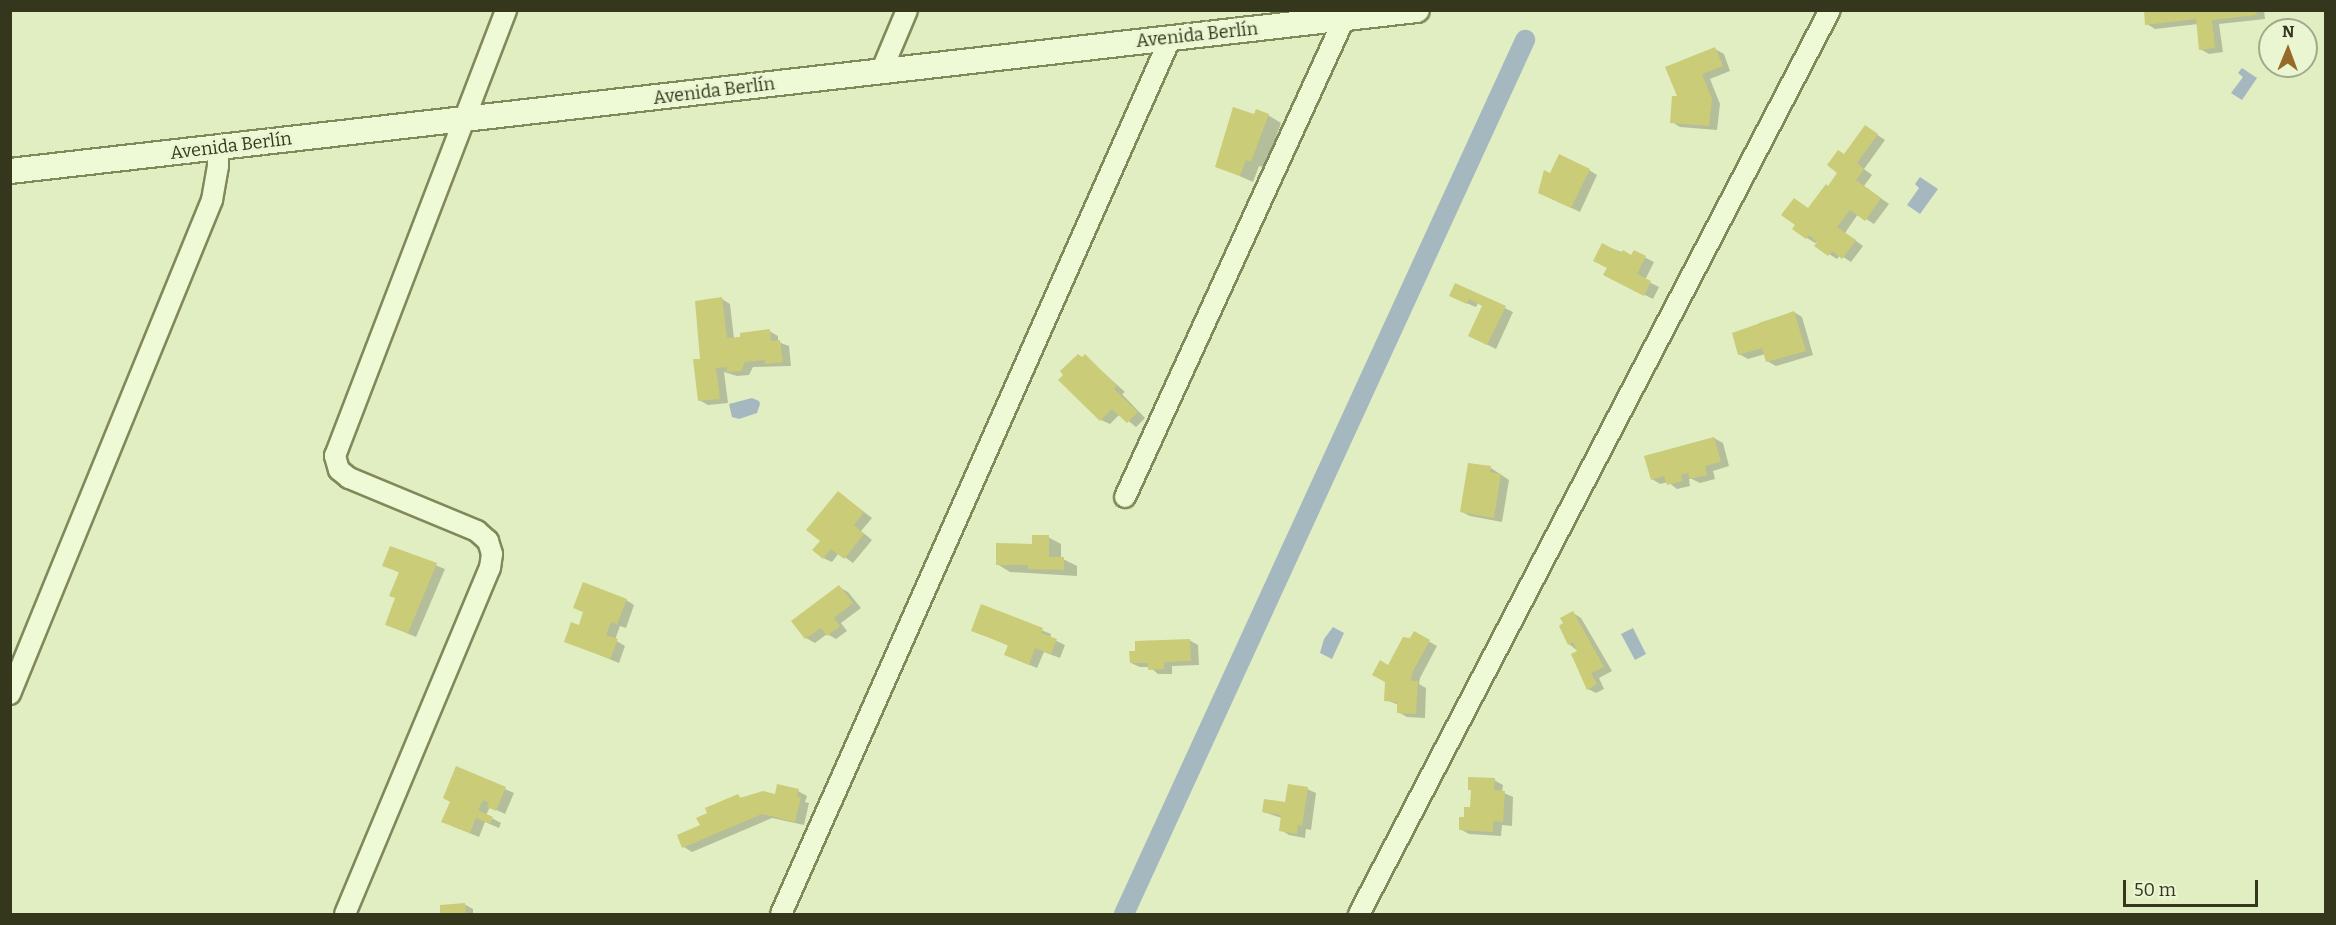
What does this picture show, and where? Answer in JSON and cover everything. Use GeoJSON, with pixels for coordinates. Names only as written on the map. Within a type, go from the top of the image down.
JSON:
{"type":"FeatureCollection","features":[{"type":"Feature","properties":{"kind":"street"},"geometry":{"type":"LineString","coordinates":[[345,915],[492,561],[488,541],[477,531],[349,478],[339,470],[335,456],[506,10]]}},
{"type":"Feature","properties":{"kind":"street"},"geometry":{"type":"LineString","coordinates":[[881,72],[907,10]]}},
{"type":"Feature","properties":{"kind":"street","name":"Avenida Berlín"},"geometry":{"type":"LineString","coordinates":[[10,171],[1417,10]]}},
{"type":"Feature","properties":{"kind":"street"},"geometry":{"type":"LineString","coordinates":[[1359,915],[1830,10]]}},
{"type":"Feature","properties":{"kind":"street"},"geometry":{"type":"LineString","coordinates":[[1125,497],[1344,19]]}},
{"type":"Feature","properties":{"kind":"street"},"geometry":{"type":"LineString","coordinates":[[782,915],[1172,37]]}},
{"type":"Feature","properties":{"kind":"street"},"geometry":{"type":"LineString","coordinates":[[10,694],[212,200],[217,174],[218,148]]}},
{"type":"Feature","properties":{"kind":"shaded area"},"geometry":{"type":"Polygon","coordinates":[[[2242,68],[2257,78],[2242,100],[2231,93],[2243,77],[2238,73],[2242,68]]]}},
{"type":"Feature","properties":{"kind":"shaded area"},"geometry":{"type":"Polygon","coordinates":[[[1920,177],[1938,189],[1920,214],[1907,205],[1919,188],[1915,184],[1920,177]]]}},
{"type":"Feature","properties":{"kind":"shaded area"},"geometry":{"type":"Polygon","coordinates":[[[752,398],[760,404],[757,413],[739,419],[732,417],[729,404],[752,398]]]}},
{"type":"Feature","properties":{"kind":"shaded area"},"geometry":{"type":"Polygon","coordinates":[[[1333,627],[1344,633],[1332,659],[1320,653],[1324,639],[1333,627]]]}},
{"type":"Feature","properties":{"kind":"shaded area"},"geometry":{"type":"Polygon","coordinates":[[[1633,628],[1646,654],[1635,660],[1621,634],[1633,628]]]}},
{"type":"Feature","properties":{"kind":"building"},"geometry":{"type":"Polygon","coordinates":[[[2144,10],[2256,10],[2257,15],[2212,20],[2215,48],[2199,50],[2196,19],[2145,25],[2144,10]]]}},
{"type":"Feature","properties":{"kind":"building"},"geometry":{"type":"Polygon","coordinates":[[[1715,47],[1723,66],[1702,74],[1712,99],[1709,126],[1670,123],[1672,96],[1677,96],[1665,67],[1715,47]]]}},
{"type":"Feature","properties":{"kind":"building"},"geometry":{"type":"Polygon","coordinates":[[[1233,107],[1254,114],[1256,109],[1269,114],[1251,162],[1246,160],[1240,176],[1215,167],[1233,107]]]}},
{"type":"Feature","properties":{"kind":"building"},"geometry":{"type":"Polygon","coordinates":[[[1865,125],[1878,134],[1857,163],[1864,169],[1856,180],[1881,198],[1865,221],[1850,210],[1837,227],[1856,240],[1842,259],[1832,251],[1828,256],[1814,246],[1817,242],[1809,235],[1806,239],[1792,229],[1795,225],[1781,215],[1794,198],[1808,208],[1837,173],[1827,165],[1838,150],[1844,154],[1865,125]]]}},
{"type":"Feature","properties":{"kind":"building"},"geometry":{"type":"Polygon","coordinates":[[[1559,154],[1590,169],[1571,208],[1538,193],[1544,170],[1550,173],[1559,154]]]}},
{"type":"Feature","properties":{"kind":"building"},"geometry":{"type":"Polygon","coordinates":[[[1602,243],[1621,253],[1623,250],[1631,255],[1634,250],[1646,256],[1637,274],[1651,281],[1644,296],[1603,275],[1607,268],[1593,261],[1602,243]]]}},
{"type":"Feature","properties":{"kind":"building"},"geometry":{"type":"Polygon","coordinates":[[[1455,283],[1506,306],[1487,345],[1468,336],[1482,306],[1469,299],[1467,304],[1449,296],[1455,283]]]}},
{"type":"Feature","properties":{"kind":"building"},"geometry":{"type":"Polygon","coordinates":[[[722,297],[727,338],[740,337],[740,333],[770,329],[771,341],[780,340],[783,362],[765,364],[765,360],[745,362],[741,371],[727,372],[727,367],[716,368],[720,399],[698,401],[693,359],[700,359],[695,301],[722,297]]]}},
{"type":"Feature","properties":{"kind":"building"},"geometry":{"type":"Polygon","coordinates":[[[1794,311],[1806,351],[1766,362],[1762,348],[1738,355],[1732,333],[1794,311]]]}},
{"type":"Feature","properties":{"kind":"building"},"geometry":{"type":"Polygon","coordinates":[[[1078,354],[1082,357],[1085,354],[1117,386],[1114,389],[1138,412],[1127,423],[1112,409],[1100,421],[1058,380],[1063,375],[1060,371],[1078,354]]]}},
{"type":"Feature","properties":{"kind":"building"},"geometry":{"type":"Polygon","coordinates":[[[1714,437],[1721,462],[1705,466],[1707,475],[1690,479],[1688,473],[1681,475],[1683,481],[1667,485],[1664,476],[1651,480],[1644,456],[1714,437]]]}},
{"type":"Feature","properties":{"kind":"building"},"geometry":{"type":"Polygon","coordinates":[[[1468,463],[1491,466],[1490,472],[1501,474],[1494,518],[1460,512],[1468,463]]]}},
{"type":"Feature","properties":{"kind":"building"},"geometry":{"type":"Polygon","coordinates":[[[838,491],[864,512],[854,525],[864,534],[844,559],[831,549],[823,559],[812,550],[820,541],[806,530],[838,491]]]}},
{"type":"Feature","properties":{"kind":"building"},"geometry":{"type":"Polygon","coordinates":[[[1032,535],[1049,535],[1049,557],[1064,557],[1064,570],[1028,569],[1028,565],[996,565],[996,543],[1032,544],[1032,535]]]}},
{"type":"Feature","properties":{"kind":"building"},"geometry":{"type":"Polygon","coordinates":[[[390,546],[437,563],[408,633],[385,625],[395,598],[389,596],[399,572],[382,566],[390,546]]]}},
{"type":"Feature","properties":{"kind":"building"},"geometry":{"type":"Polygon","coordinates":[[[583,582],[627,599],[617,624],[611,622],[606,635],[618,639],[610,659],[564,642],[571,622],[579,625],[583,612],[573,608],[583,582]]]}},
{"type":"Feature","properties":{"kind":"building"},"geometry":{"type":"Polygon","coordinates":[[[839,585],[853,603],[834,618],[840,626],[827,636],[821,628],[805,639],[791,621],[839,585]]]}},
{"type":"Feature","properties":{"kind":"building"},"geometry":{"type":"Polygon","coordinates":[[[981,604],[1043,628],[1041,633],[1057,639],[1051,654],[1035,648],[1029,665],[1004,655],[1008,645],[971,631],[981,604]]]}},
{"type":"Feature","properties":{"kind":"building"},"geometry":{"type":"Polygon","coordinates":[[[1573,611],[1604,667],[1591,673],[1597,684],[1587,690],[1571,654],[1577,651],[1573,642],[1568,645],[1559,626],[1563,623],[1560,618],[1573,611]]]}},
{"type":"Feature","properties":{"kind":"building"},"geometry":{"type":"Polygon","coordinates":[[[1414,631],[1430,640],[1412,673],[1411,681],[1418,681],[1416,714],[1397,713],[1397,702],[1384,701],[1385,682],[1372,675],[1380,660],[1388,665],[1403,637],[1410,638],[1414,631]]]}},
{"type":"Feature","properties":{"kind":"building"},"geometry":{"type":"Polygon","coordinates":[[[1190,639],[1191,661],[1164,662],[1164,669],[1148,670],[1148,663],[1130,663],[1129,651],[1135,651],[1135,641],[1190,639]]]}},
{"type":"Feature","properties":{"kind":"building"},"geometry":{"type":"Polygon","coordinates":[[[456,766],[506,787],[496,811],[487,807],[489,803],[483,800],[478,810],[493,817],[490,824],[476,818],[470,833],[441,822],[450,802],[443,798],[456,766]]]}},
{"type":"Feature","properties":{"kind":"building"},"geometry":{"type":"Polygon","coordinates":[[[1468,777],[1495,778],[1494,790],[1505,791],[1503,822],[1493,821],[1493,832],[1459,830],[1459,817],[1464,817],[1464,807],[1470,807],[1471,790],[1468,790],[1468,777]]]}},
{"type":"Feature","properties":{"kind":"building"},"geometry":{"type":"Polygon","coordinates":[[[777,784],[799,789],[797,797],[801,797],[795,822],[762,814],[682,848],[677,835],[700,825],[696,818],[707,813],[705,808],[738,794],[740,798],[763,791],[775,794],[777,784]]]}},
{"type":"Feature","properties":{"kind":"building"},"geometry":{"type":"Polygon","coordinates":[[[1288,784],[1308,787],[1302,826],[1298,825],[1297,834],[1279,831],[1281,815],[1262,812],[1264,799],[1285,802],[1288,784]]]}},
{"type":"Feature","properties":{"kind":"building"},"geometry":{"type":"Polygon","coordinates":[[[465,903],[466,914],[440,914],[440,905],[465,903]]]}},
{"type":"Feature","properties":{"kind":"waterway"},"geometry":{"type":"LineString","coordinates":[[1124,914],[1525,40]]}}]}
